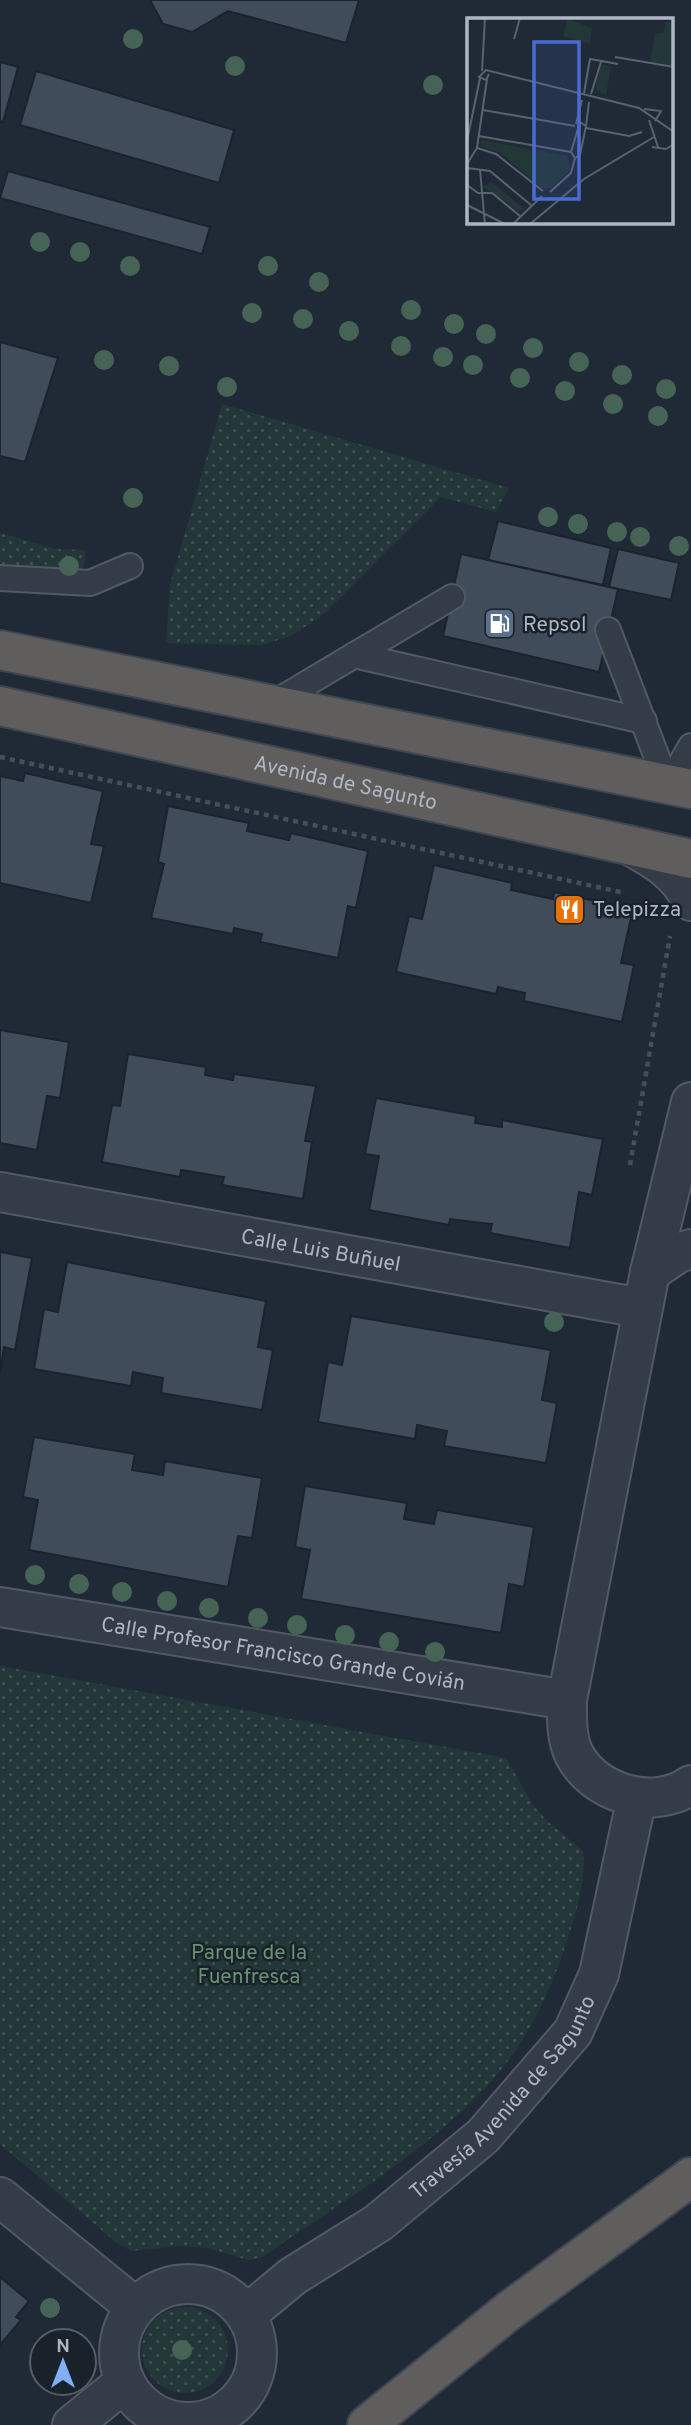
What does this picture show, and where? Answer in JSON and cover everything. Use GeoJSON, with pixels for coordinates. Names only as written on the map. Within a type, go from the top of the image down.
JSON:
{"type":"FeatureCollection","features":[{"type":"Feature","properties":{"kind":"highway"},"geometry":{"type":"LineString","coordinates":[[0,650],[680,788]]}},
{"type":"Feature","properties":{"kind":"highway","name":"Avenida de Sagunto"},"geometry":{"type":"LineString","coordinates":[[0,706],[691,859]]}},
{"type":"Feature","properties":{"kind":"highway"},"geometry":{"type":"LineString","coordinates":[[367,2425],[510,2310],[691,2177]]}},
{"type":"Feature","properties":{"kind":"street"},"geometry":{"type":"LineString","coordinates":[[628,844],[663,864],[686,888],[681,914]]}},
{"type":"Feature","properties":{"kind":"street"},"geometry":{"type":"LineString","coordinates":[[691,1102],[645,1290],[567,1700],[567,1724],[573,1754],[590,1776],[606,1789],[637,1797],[666,1796],[691,1785]]}},
{"type":"Feature","properties":{"kind":"street","name":"Calle Luis Buñuel"},"geometry":{"type":"LineString","coordinates":[[0,1192],[645,1290]]}},
{"type":"Feature","properties":{"kind":"street"},"geometry":{"type":"LineString","coordinates":[[645,1290],[678,1253],[691,1249]]}},
{"type":"Feature","properties":{"kind":"street","name":"Calle Profesor Francisco Grande Covián"},"geometry":{"type":"LineString","coordinates":[[0,1607],[567,1700]]}},
{"type":"Feature","properties":{"kind":"street","name":"Travesía Avenida de Sagunto"},"geometry":{"type":"LineString","coordinates":[[246,2315],[293,2276],[378,2222],[484,2136],[573,2032],[599,1974],[637,1797]]}},
{"type":"Feature","properties":{"kind":"street"},"geometry":{"type":"LineString","coordinates":[[0,2197],[135,2307]]}},
{"type":"Feature","properties":{"kind":"street"},"geometry":{"type":"LineString","coordinates":[[193,2283],[214,2288],[232,2299],[246,2315],[256,2336],[258,2358],[252,2380],[246,2390],[222,2414],[200,2421],[178,2421],[156,2415],[138,2401],[124,2382],[118,2363],[118,2344],[124,2324],[135,2307],[152,2293],[193,2283]]}},
{"type":"Feature","properties":{"kind":"street"},"geometry":{"type":"LineString","coordinates":[[72,2425],[124,2382]]}},
{"type":"Feature","properties":{"kind":"lane"},"geometry":{"type":"LineString","coordinates":[[0,578],[90,583],[130,566]]}},
{"type":"Feature","properties":{"kind":"lane"},"geometry":{"type":"LineString","coordinates":[[268,706],[452,597]]}},
{"type":"Feature","properties":{"kind":"lane"},"geometry":{"type":"LineString","coordinates":[[608,630],[644,721],[680,788]]}},
{"type":"Feature","properties":{"kind":"lane"},"geometry":{"type":"LineString","coordinates":[[354,656],[644,721]]}},
{"type":"Feature","properties":{"kind":"lane"},"geometry":{"type":"LineString","coordinates":[[680,788],[691,746]]}},
{"type":"Feature","properties":{"kind":"path"},"geometry":{"type":"LineString","coordinates":[[0,757],[626,893]]}},
{"type":"Feature","properties":{"kind":"path"},"geometry":{"type":"LineString","coordinates":[[629,1170],[681,914]]}},
{"type":"Feature","properties":{"kind":"green space"},"geometry":{"type":"Polygon","coordinates":[[[222,404],[509,488],[496,512],[441,497],[325,613],[291,636],[262,645],[166,643],[170,585],[222,404]]]}},
{"type":"Feature","properties":{"kind":"green space"},"geometry":{"type":"Polygon","coordinates":[[[0,533],[56,549],[84,550],[83,567],[75,575],[0,567],[0,533]]]}},
{"type":"Feature","properties":{"kind":"green space","name":"Parque de la Fuenfresca"},"geometry":{"type":"Polygon","coordinates":[[[0,1666],[506,1758],[533,1805],[547,1821],[583,1851],[579,1898],[559,1963],[534,2020],[500,2072],[462,2111],[408,2156],[262,2257],[249,2260],[207,2248],[181,2246],[131,2251],[117,2243],[0,2144],[0,1666]]]}},
{"type":"Feature","properties":{"kind":"green space"},"geometry":{"type":"Polygon","coordinates":[[[185,2307],[209,2314],[221,2326],[228,2350],[221,2374],[209,2386],[185,2393],[161,2386],[149,2374],[142,2350],[149,2326],[161,2314],[185,2307]]]}},
{"type":"Feature","properties":{"kind":"building"},"geometry":{"type":"Polygon","coordinates":[[[150,0],[359,0],[346,43],[228,11],[192,32],[163,24],[150,0]]]}},
{"type":"Feature","properties":{"kind":"building"},"geometry":{"type":"Polygon","coordinates":[[[0,62],[18,67],[3,122],[0,121],[0,62]]]}},
{"type":"Feature","properties":{"kind":"building"},"geometry":{"type":"Polygon","coordinates":[[[36,71],[234,130],[219,183],[20,125],[36,71]]]}},
{"type":"Feature","properties":{"kind":"building"},"geometry":{"type":"Polygon","coordinates":[[[8,171],[210,227],[202,254],[0,198],[8,171]]]}},
{"type":"Feature","properties":{"kind":"building"},"geometry":{"type":"Polygon","coordinates":[[[0,342],[58,358],[25,462],[0,456],[0,342]]]}},
{"type":"Feature","properties":{"kind":"building"},"geometry":{"type":"Polygon","coordinates":[[[498,521],[611,548],[603,585],[488,560],[498,521]]]}},
{"type":"Feature","properties":{"kind":"building"},"geometry":{"type":"Polygon","coordinates":[[[618,549],[679,563],[671,600],[609,587],[618,549]]]}},
{"type":"Feature","properties":{"kind":"building"},"geometry":{"type":"Polygon","coordinates":[[[461,554],[618,589],[599,672],[443,636],[461,554]]]}},
{"type":"Feature","properties":{"kind":"building"},"geometry":{"type":"Polygon","coordinates":[[[25,773],[103,791],[91,844],[104,846],[91,903],[0,883],[0,776],[23,781],[25,773]]]}},
{"type":"Feature","properties":{"kind":"building"},"geometry":{"type":"Polygon","coordinates":[[[168,806],[249,823],[247,831],[289,840],[291,833],[368,851],[356,908],[348,906],[338,958],[260,942],[262,934],[234,928],[233,934],[151,918],[164,864],[158,862],[168,806]]]}},
{"type":"Feature","properties":{"kind":"building"},"geometry":{"type":"Polygon","coordinates":[[[434,865],[512,883],[511,890],[553,899],[554,892],[633,909],[621,963],[634,965],[622,1022],[524,1001],[525,993],[498,987],[496,994],[396,972],[409,916],[422,919],[434,865]]]}},
{"type":"Feature","properties":{"kind":"building"},"geometry":{"type":"Polygon","coordinates":[[[0,1030],[69,1042],[60,1098],[47,1096],[37,1150],[0,1143],[0,1030]]]}},
{"type":"Feature","properties":{"kind":"building"},"geometry":{"type":"Polygon","coordinates":[[[128,1054],[206,1067],[205,1075],[233,1080],[234,1074],[316,1086],[305,1141],[312,1142],[303,1199],[222,1185],[224,1177],[181,1170],[180,1177],[102,1162],[112,1105],[120,1106],[128,1054]]]}},
{"type":"Feature","properties":{"kind":"building"},"geometry":{"type":"Polygon","coordinates":[[[376,1098],[476,1116],[475,1123],[502,1127],[502,1120],[603,1139],[592,1195],[579,1192],[570,1248],[490,1233],[492,1224],[450,1219],[449,1225],[369,1210],[379,1156],[365,1154],[376,1098]]]}},
{"type":"Feature","properties":{"kind":"building"},"geometry":{"type":"Polygon","coordinates":[[[0,1252],[32,1258],[15,1350],[4,1347],[0,1373],[0,1252]]]}},
{"type":"Feature","properties":{"kind":"building"},"geometry":{"type":"Polygon","coordinates":[[[67,1262],[266,1301],[258,1347],[273,1350],[262,1410],[161,1393],[163,1378],[133,1372],[131,1386],[34,1369],[44,1309],[58,1312],[67,1262]]]}},
{"type":"Feature","properties":{"kind":"building"},"geometry":{"type":"Polygon","coordinates":[[[351,1316],[551,1350],[542,1400],[557,1403],[546,1463],[444,1446],[447,1431],[417,1425],[415,1439],[318,1422],[328,1362],[342,1365],[351,1316]]]}},
{"type":"Feature","properties":{"kind":"building"},"geometry":{"type":"Polygon","coordinates":[[[34,1437],[135,1454],[132,1470],[163,1475],[165,1461],[262,1478],[252,1538],[238,1536],[228,1587],[29,1550],[38,1500],[23,1497],[34,1437]]]}},
{"type":"Feature","properties":{"kind":"building"},"geometry":{"type":"Polygon","coordinates":[[[305,1486],[407,1503],[404,1519],[434,1524],[437,1510],[534,1527],[524,1587],[509,1584],[501,1633],[301,1599],[310,1550],[295,1547],[305,1486]]]}},
{"type":"Feature","properties":{"kind":"building"},"geometry":{"type":"Polygon","coordinates":[[[0,2277],[29,2301],[16,2317],[21,2320],[0,2345],[0,2277]]]}},
{"type":"Feature","properties":{"kind":"place","name":"Repsol"},"geometry":{"type":"Point","coordinates":[500,624]}},
{"type":"Feature","properties":{"kind":"place","name":"Telepizza"},"geometry":{"type":"Point","coordinates":[570,909]}}]}
